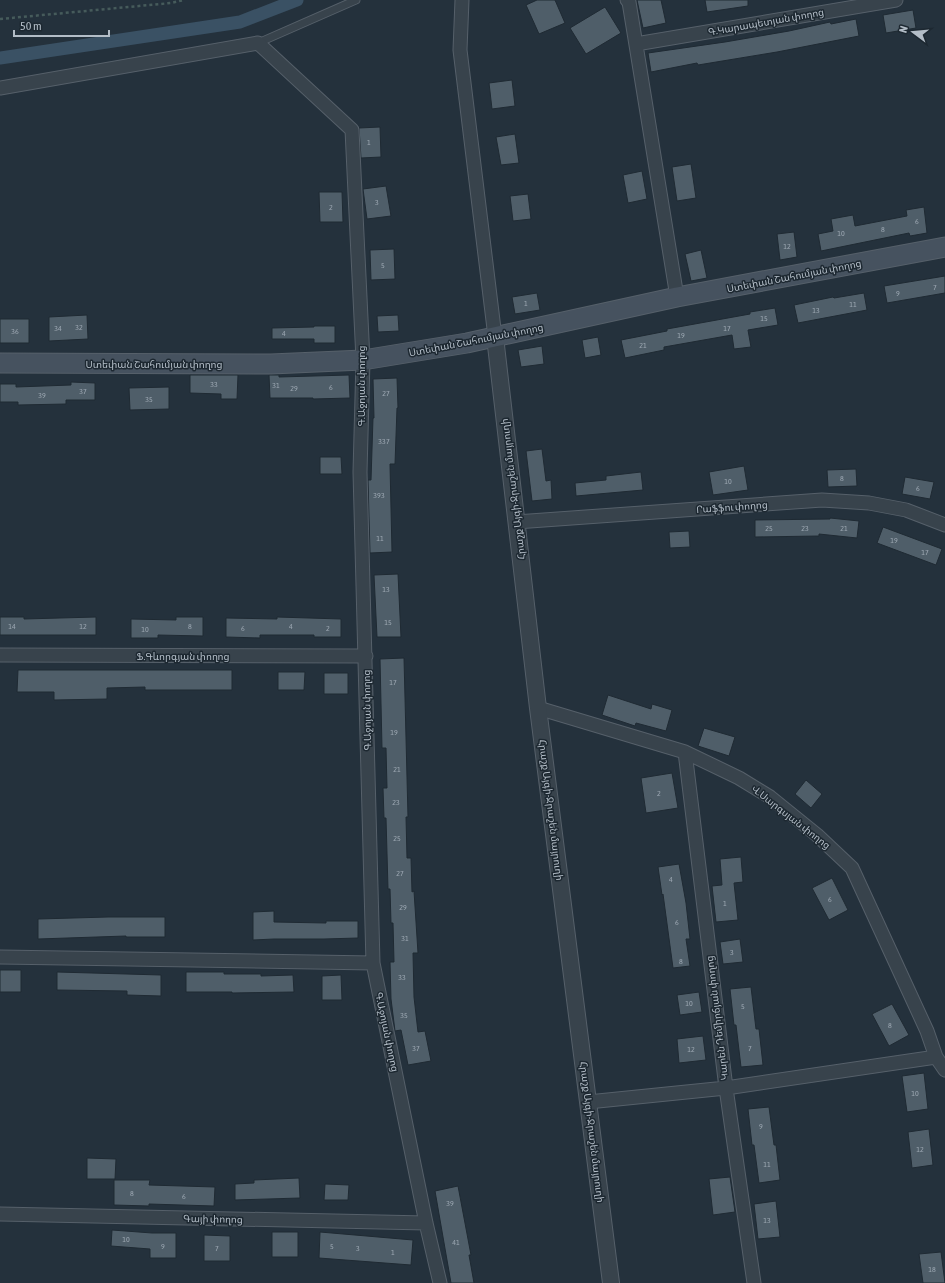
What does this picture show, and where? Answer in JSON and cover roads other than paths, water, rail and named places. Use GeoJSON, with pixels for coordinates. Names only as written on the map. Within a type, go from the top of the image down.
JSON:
{"type":"FeatureCollection","features":[{"type":"Feature","properties":{"kind":"main road","name":"Ստեփան Շահումյան փողոց"},"geometry":{"type":"LineString","coordinates":[[0,363],[271,364],[362,360],[467,343],[677,297],[945,248]]}},
{"type":"Feature","properties":{"kind":"street"},"geometry":{"type":"LineString","coordinates":[[462,0],[460,50],[495,337]]}},
{"type":"Feature","properties":{"kind":"street"},"geometry":{"type":"LineString","coordinates":[[627,0],[629,2],[677,297]]}},
{"type":"Feature","properties":{"kind":"street","name":"Գ.Կարապետյան փողոց"},"geometry":{"type":"LineString","coordinates":[[636,44],[896,0]]}},
{"type":"Feature","properties":{"kind":"street"},"geometry":{"type":"LineString","coordinates":[[0,88],[258,43]]}},
{"type":"Feature","properties":{"kind":"street","name":"Գ.Աջոյան փողոց"},"geometry":{"type":"LineString","coordinates":[[258,43],[352,130],[362,360],[360,472],[373,963],[426,1224],[440,1283]]}},
{"type":"Feature","properties":{"kind":"street","name":"Հրաշք Այգի-Ջրաշեն մայրուղի"},"geometry":{"type":"LineString","coordinates":[[495,337],[538,708],[611,1283]]}},
{"type":"Feature","properties":{"kind":"street","name":"Րաֆֆու փողոց"},"geometry":{"type":"LineString","coordinates":[[516,522],[822,500],[869,503],[906,510],[945,525]]}},
{"type":"Feature","properties":{"kind":"street","name":"Ֆ.Գևորգյան փողոց"},"geometry":{"type":"LineString","coordinates":[[0,655],[366,656]]}},
{"type":"Feature","properties":{"kind":"street","name":"Վ.Սարգսյան փողոց"},"geometry":{"type":"LineString","coordinates":[[538,708],[685,752],[739,778],[770,798],[817,835],[852,868],[927,1031],[936,1057],[945,1070]]}},
{"type":"Feature","properties":{"kind":"street","name":"Կարեն Դեմիրճյան փողոց"},"geometry":{"type":"LineString","coordinates":[[685,752],[726,1088],[754,1283]]}},
{"type":"Feature","properties":{"kind":"street"},"geometry":{"type":"LineString","coordinates":[[0,957],[373,963]]}},
{"type":"Feature","properties":{"kind":"street"},"geometry":{"type":"LineString","coordinates":[[588,1102],[726,1088],[936,1057]]}},
{"type":"Feature","properties":{"kind":"street","name":"Գայի փողոց"},"geometry":{"type":"LineString","coordinates":[[0,1214],[426,1224]]}},
{"type":"Feature","properties":{"kind":"lane"},"geometry":{"type":"LineString","coordinates":[[258,43],[356,0]]}},
{"type":"Feature","properties":{"kind":"waterway"},"geometry":{"type":"LineString","coordinates":[[0,58],[240,22],[297,0]]}}]}
